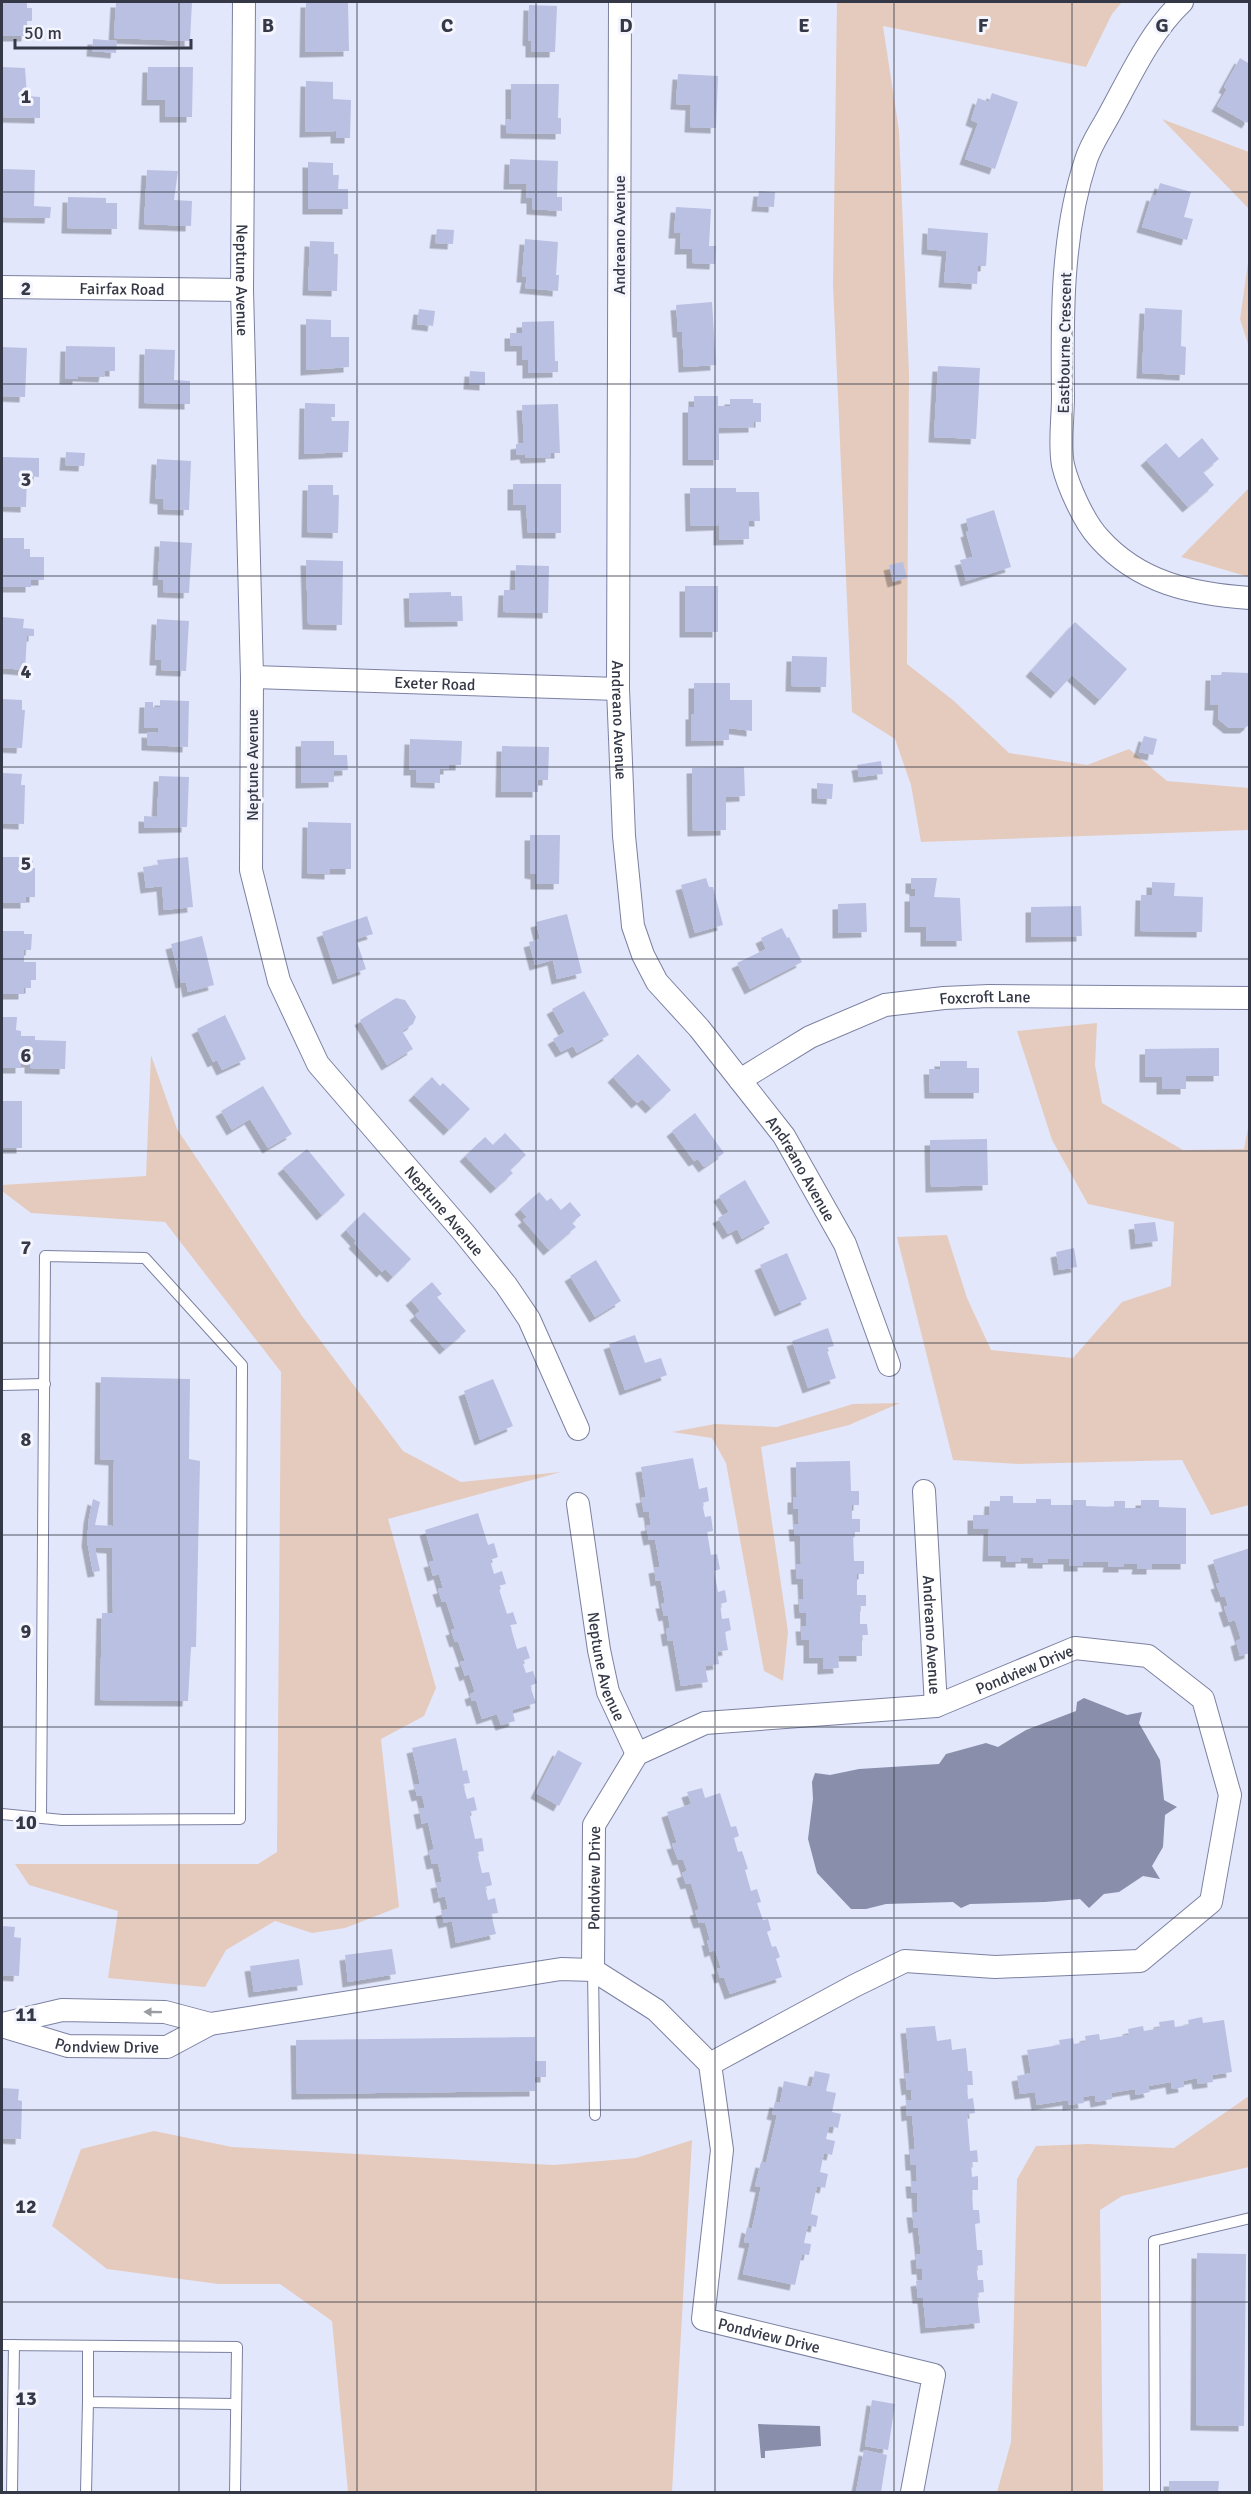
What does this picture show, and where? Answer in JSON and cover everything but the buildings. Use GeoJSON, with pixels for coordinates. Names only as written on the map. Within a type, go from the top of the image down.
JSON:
{"type":"FeatureCollection","features":[{"type":"Feature","properties":{"kind":"street","name":"Neptune Avenue"},"geometry":{"type":"LineString","coordinates":[[244,2],[242,290],[252,677],[251,870],[279,981],[318,1064],[465,1233],[506,1285],[529,1319],[578,1429]]}},
{"type":"Feature","properties":{"kind":"street","name":"Andreano Avenue"},"geometry":{"type":"LineString","coordinates":[[620,2],[618,689],[624,836],[633,926],[643,955],[657,982],[699,1028],[784,1136],[845,1244],[889,1365]]}},
{"type":"Feature","properties":{"kind":"street","name":"Eastbourne Crescent"},"geometry":{"type":"LineString","coordinates":[[1182,2],[1170,14],[1137,64],[1087,157],[1075,200],[1062,310],[1063,464],[1072,493],[1097,536],[1120,560],[1152,579],[1208,595],[1250,598]]}},
{"type":"Feature","properties":{"kind":"street","name":"Fairfax Road"},"geometry":{"type":"LineString","coordinates":[[2,287],[242,290]]}},
{"type":"Feature","properties":{"kind":"street","name":"Exeter Road"},"geometry":{"type":"LineString","coordinates":[[252,677],[618,689]]}},
{"type":"Feature","properties":{"kind":"street","name":"Foxcroft Lane"},"geometry":{"type":"LineString","coordinates":[[740,1080],[810,1037],[885,1005],[944,998],[989,996],[1250,998]]}},
{"type":"Feature","properties":{"kind":"street","name":"Andreano Avenue"},"geometry":{"type":"LineString","coordinates":[[924,1491],[936,1706]]}},
{"type":"Feature","properties":{"kind":"street","name":"Neptune Avenue"},"geometry":{"type":"LineString","coordinates":[[578,1503],[608,1692],[637,1754]]}},
{"type":"Feature","properties":{"kind":"street","name":"Pondview Drive"},"geometry":{"type":"LineString","coordinates":[[2,2025],[68,2046],[167,2047],[210,2024],[561,1969],[593,1970],[594,1825],[637,1754],[705,1723],[936,1706],[1075,1648],[1148,1656],[1203,1699],[1230,1795],[1211,1902],[1140,1961],[995,1967],[905,1961],[710,2064],[722,2150],[704,2319],[934,2375],[912,2493]]}},
{"type":"Feature","properties":{"kind":"street"},"geometry":{"type":"LineString","coordinates":[[593,1970],[656,2010],[710,2064]]}},
{"type":"Feature","properties":{"kind":"street","name":"Pondview Drive"},"geometry":{"type":"LineString","coordinates":[[2,2025],[62,2010],[165,2012],[210,2024]]}},
{"type":"Feature","properties":{"kind":"street"},"geometry":{"type":"LineString","coordinates":[[111,2011],[111,2046]]}},
{"type":"Feature","properties":{"kind":"lane"},"geometry":{"type":"LineString","coordinates":[[2,1814],[41,1818],[240,1819],[242,1365],[145,1258],[45,1256],[41,1818]]}},
{"type":"Feature","properties":{"kind":"lane"},"geometry":{"type":"LineString","coordinates":[[2,1385],[45,1384]]}},
{"type":"Feature","properties":{"kind":"lane"},"geometry":{"type":"LineString","coordinates":[[593,1970],[595,2115]]}},
{"type":"Feature","properties":{"kind":"lane"},"geometry":{"type":"LineString","coordinates":[[1155,2493],[1154,2241],[1250,2218]]}},
{"type":"Feature","properties":{"kind":"lane"},"geometry":{"type":"LineString","coordinates":[[2,2345],[237,2347],[235,2493]]}},
{"type":"Feature","properties":{"kind":"lane"},"geometry":{"type":"LineString","coordinates":[[12,2493],[14,2345]]}},
{"type":"Feature","properties":{"kind":"lane"},"geometry":{"type":"LineString","coordinates":[[86,2493],[88,2346]]}},
{"type":"Feature","properties":{"kind":"lane"},"geometry":{"type":"LineString","coordinates":[[88,2402],[235,2404]]}},
{"type":"Feature","properties":{"kind":"shaded area"},"geometry":{"type":"Polygon","coordinates":[[[837,2],[1122,2],[1112,14],[1086,67],[883,26],[899,131],[909,374],[907,664],[954,701],[1009,753],[1087,765],[1129,749],[1167,781],[1249,788],[1249,830],[921,842],[911,785],[895,739],[852,712],[833,285],[837,2]]]}},
{"type":"Feature","properties":{"kind":"shaded area"},"geometry":{"type":"Polygon","coordinates":[[[1162,119],[1249,152],[1249,209],[1162,119]]]}},
{"type":"Feature","properties":{"kind":"shaded area"},"geometry":{"type":"Polygon","coordinates":[[[1249,256],[1249,347],[1240,319],[1249,256]]]}},
{"type":"Feature","properties":{"kind":"shaded area"},"geometry":{"type":"Polygon","coordinates":[[[1249,488],[1249,577],[1181,557],[1249,488]]]}},
{"type":"Feature","properties":{"kind":"shaded area"},"geometry":{"type":"Polygon","coordinates":[[[1097,1023],[1095,1065],[1102,1103],[1183,1150],[1244,1149],[1249,1123],[1249,1505],[1211,1515],[1182,1460],[1018,1464],[953,1460],[897,1237],[947,1235],[967,1298],[991,1350],[1073,1358],[1122,1302],[1171,1286],[1174,1222],[1088,1204],[1052,1140],[1017,1031],[1097,1023]]]}},
{"type":"Feature","properties":{"kind":"shaded area"},"geometry":{"type":"Polygon","coordinates":[[[151,1055],[177,1129],[302,1316],[403,1451],[461,1482],[561,1472],[388,1519],[436,1688],[424,1716],[381,1739],[399,1907],[345,1928],[312,1933],[275,1921],[226,1950],[205,1987],[108,1978],[118,1911],[29,1885],[15,1864],[258,1864],[277,1852],[281,1372],[165,1222],[31,1213],[2,1191],[2,1185],[146,1176],[151,1055]]]}},
{"type":"Feature","properties":{"kind":"shaded area"},"geometry":{"type":"Polygon","coordinates":[[[900,1403],[849,1425],[761,1447],[788,1632],[783,1681],[764,1671],[726,1463],[712,1438],[672,1432],[715,1424],[777,1427],[853,1404],[900,1403]]]}},
{"type":"Feature","properties":{"kind":"shaded area"},"geometry":{"type":"Polygon","coordinates":[[[1249,2096],[1249,2167],[1122,2196],[1100,2210],[1103,2492],[997,2492],[1011,2442],[1017,2179],[1036,2146],[1088,2144],[1174,2148],[1249,2096]]]}},
{"type":"Feature","properties":{"kind":"shaded area"},"geometry":{"type":"Polygon","coordinates":[[[154,2131],[232,2147],[554,2165],[636,2158],[692,2140],[672,2492],[348,2492],[332,2321],[280,2284],[218,2284],[107,2269],[52,2226],[81,2149],[154,2131]]]}},
{"type":"Feature","properties":{"kind":"water"},"geometry":{"type":"Polygon","coordinates":[[[1084,1698],[1127,1715],[1142,1712],[1139,1723],[1160,1760],[1164,1800],[1177,1807],[1165,1815],[1163,1847],[1152,1866],[1160,1879],[1143,1876],[1119,1892],[1104,1894],[1089,1908],[1080,1899],[970,1904],[961,1908],[953,1902],[886,1904],[866,1909],[851,1909],[817,1873],[808,1839],[813,1799],[812,1782],[815,1773],[830,1775],[859,1769],[939,1764],[946,1754],[986,1743],[998,1747],[1026,1730],[1076,1711],[1077,1702],[1084,1698]]]}},
{"type":"Feature","properties":{"kind":"water"},"geometry":{"type":"Polygon","coordinates":[[[758,2424],[820,2426],[821,2446],[765,2451],[765,2458],[761,2458],[758,2424]]]}}]}
